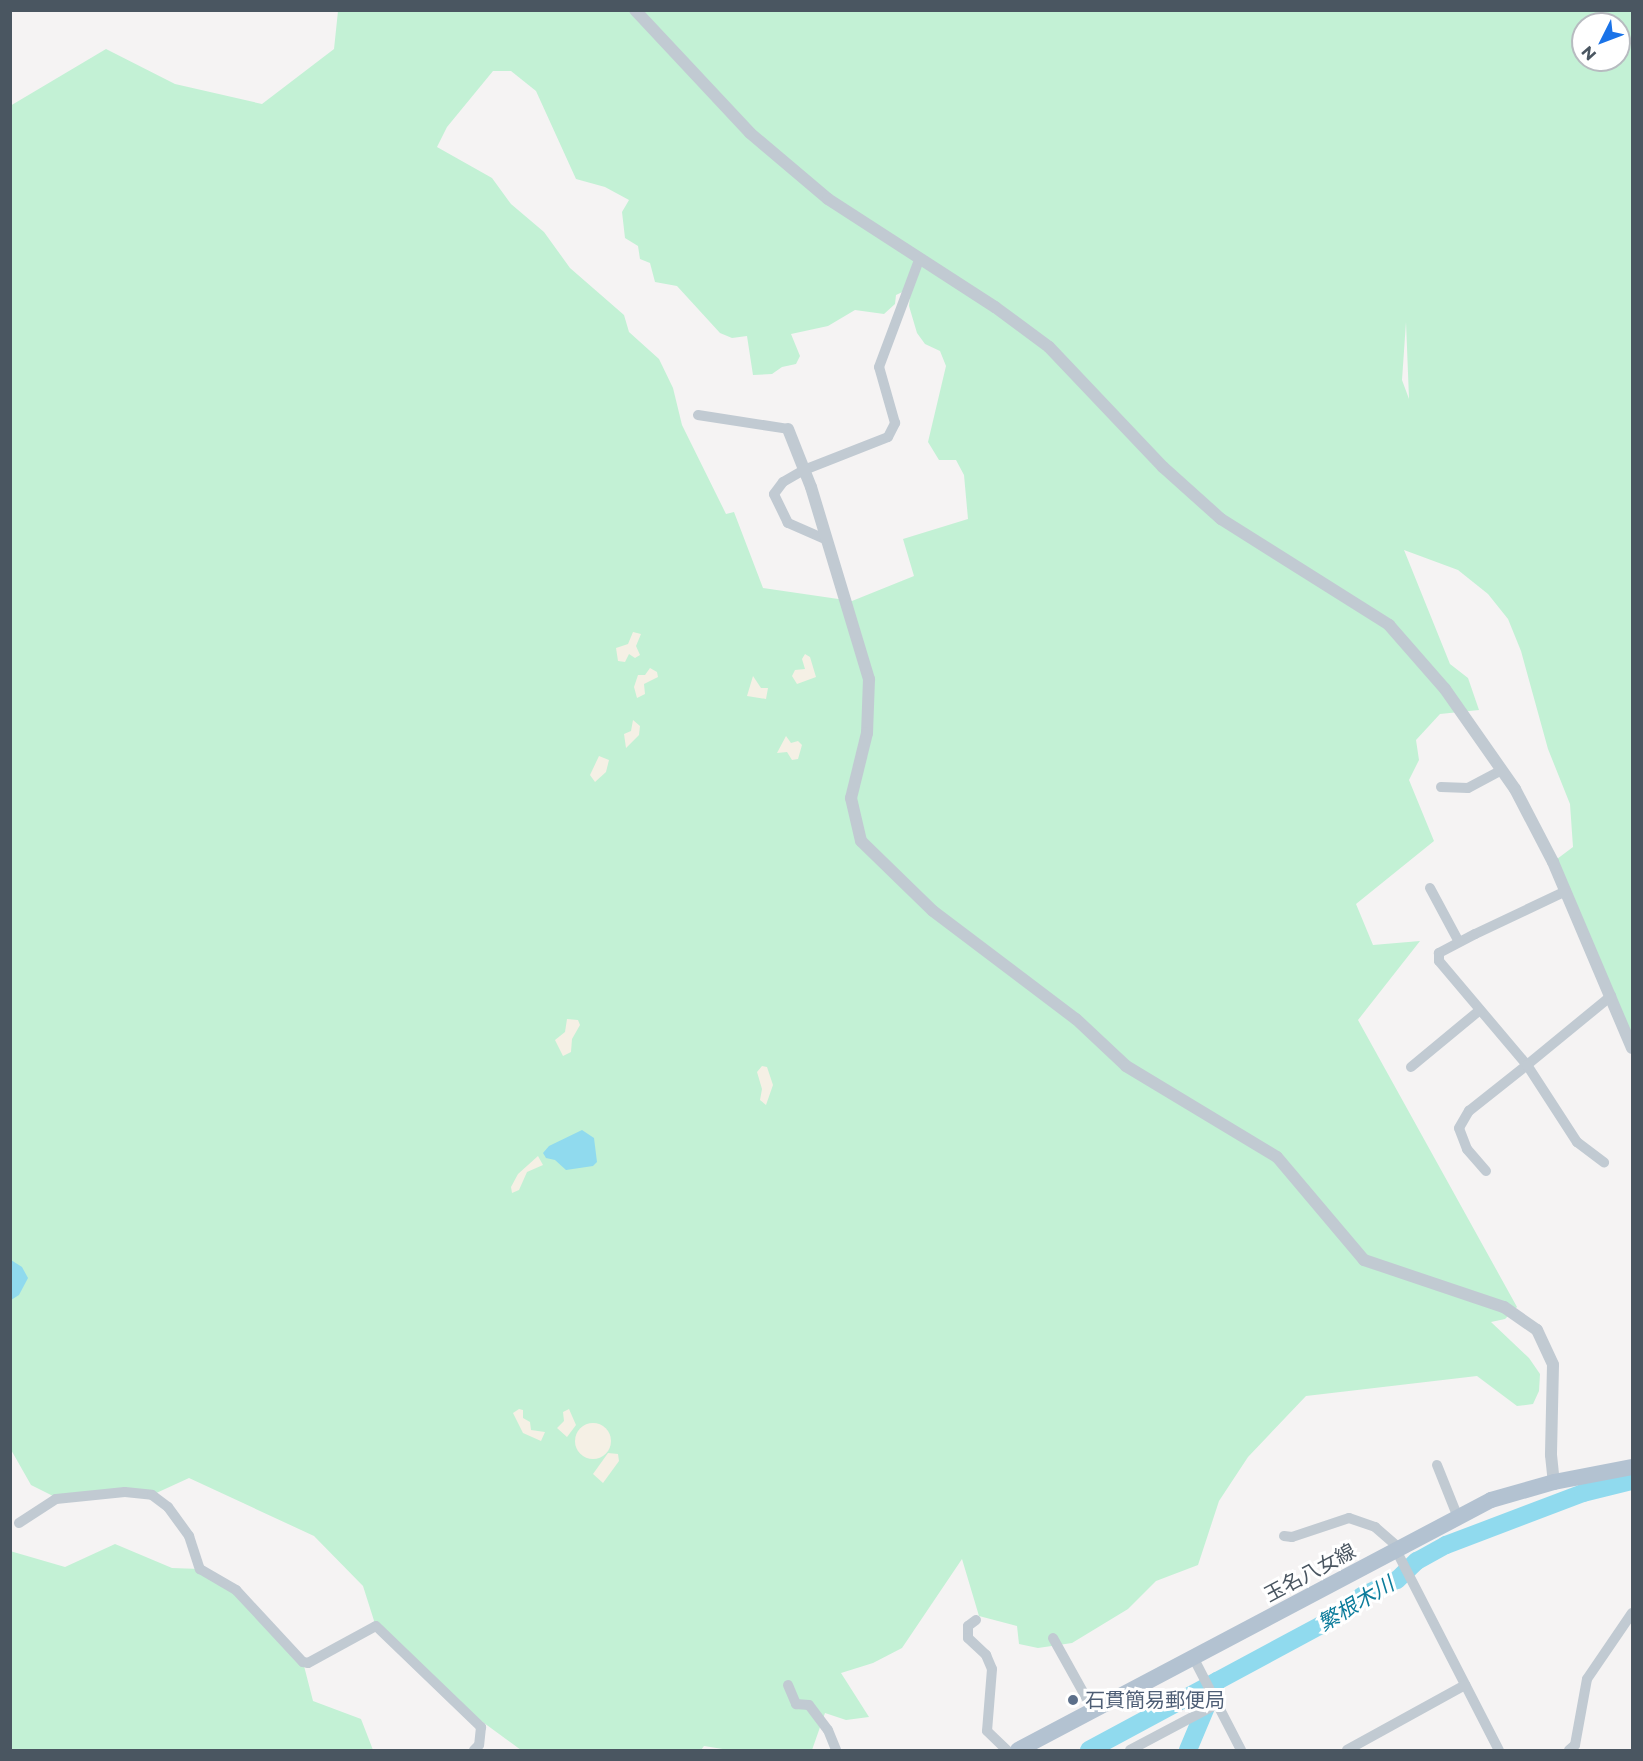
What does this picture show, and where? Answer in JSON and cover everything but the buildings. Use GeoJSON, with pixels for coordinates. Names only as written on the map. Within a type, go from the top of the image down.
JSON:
{"type":"FeatureCollection","features":[{"type":"Feature","properties":{"kind":"main road","name":"玉名八女線"},"geometry":{"type":"LineString","coordinates":[[1018,1750],[1398,1552],[1457,1515],[1491,1500],[1554,1482],[1632,1467]]}},
{"type":"Feature","properties":{"kind":"street"},"geometry":{"type":"LineString","coordinates":[[635,10],[750,134],[828,199],[919,260],[995,307],[1049,347],[1163,467],[1221,519],[1389,624],[1445,688],[1502,770],[1538,828],[1632,1048]]}},
{"type":"Feature","properties":{"kind":"street"},"geometry":{"type":"LineString","coordinates":[[827,540],[788,523],[774,494],[783,482],[804,470],[888,437],[895,423],[879,367],[919,260]]}},
{"type":"Feature","properties":{"kind":"street"},"geometry":{"type":"LineString","coordinates":[[698,415],[788,429],[804,470],[869,679],[867,733],[851,798],[861,841],[933,911],[1076,1019],[1126,1066],[1277,1157],[1364,1260],[1504,1307],[1537,1330],[1553,1365],[1551,1455],[1554,1482]]}},
{"type":"Feature","properties":{"kind":"street"},"geometry":{"type":"LineString","coordinates":[[1441,788],[1468,788],[1502,770]]}},
{"type":"Feature","properties":{"kind":"street"},"geometry":{"type":"LineString","coordinates":[[1430,888],[1459,942]]}},
{"type":"Feature","properties":{"kind":"street"},"geometry":{"type":"LineString","coordinates":[[1566,891],[1439,953],[1439,961],[1527,1065],[1577,1142],[1604,1162]]}},
{"type":"Feature","properties":{"kind":"street"},"geometry":{"type":"LineString","coordinates":[[1486,1171],[1467,1149],[1459,1128],[1469,1111],[1611,996]]}},
{"type":"Feature","properties":{"kind":"street"},"geometry":{"type":"LineString","coordinates":[[1412,1067],[1480,1010]]}},
{"type":"Feature","properties":{"kind":"street"},"geometry":{"type":"LineString","coordinates":[[1437,1465],[1457,1515]]}},
{"type":"Feature","properties":{"kind":"street"},"geometry":{"type":"LineString","coordinates":[[19,1522],[56,1498],[125,1492],[152,1495],[168,1507],[189,1536],[200,1569],[236,1590],[303,1662],[308,1663],[376,1626],[481,1727],[479,1745],[474,1750]]}},
{"type":"Feature","properties":{"kind":"street"},"geometry":{"type":"LineString","coordinates":[[1284,1536],[1349,1518],[1375,1527],[1398,1552],[1498,1750]]}},
{"type":"Feature","properties":{"kind":"street"},"geometry":{"type":"LineString","coordinates":[[1569,1750],[1575,1745],[1587,1679],[1632,1613]]}},
{"type":"Feature","properties":{"kind":"street"},"geometry":{"type":"LineString","coordinates":[[976,1620],[968,1626],[968,1638],[986,1655],[992,1669],[987,1731],[1007,1750]]}},
{"type":"Feature","properties":{"kind":"street"},"geometry":{"type":"LineString","coordinates":[[1053,1638],[1093,1710]]}},
{"type":"Feature","properties":{"kind":"street"},"geometry":{"type":"LineString","coordinates":[[1194,1659],[1241,1750]]}},
{"type":"Feature","properties":{"kind":"street"},"geometry":{"type":"LineString","coordinates":[[1347,1750],[1465,1684]]}},
{"type":"Feature","properties":{"kind":"street"},"geometry":{"type":"LineString","coordinates":[[788,1686],[796,1704],[809,1705],[828,1730],[836,1750]]}},
{"type":"Feature","properties":{"kind":"street"},"geometry":{"type":"LineString","coordinates":[[1130,1750],[1217,1704]]}},
{"type":"Feature","properties":{"kind":"green space"},"geometry":{"type":"Polygon","coordinates":[[[338,11],[1632,11],[1632,1045],[1553,862],[1573,847],[1570,804],[1548,749],[1521,651],[1508,619],[1488,594],[1458,570],[1404,550],[1450,664],[1468,678],[1479,710],[1440,714],[1416,740],[1419,760],[1409,780],[1434,841],[1356,904],[1373,945],[1420,941],[1358,1020],[1517,1307],[1505,1319],[1491,1322],[1529,1358],[1540,1374],[1539,1391],[1533,1404],[1517,1406],[1477,1376],[1306,1396],[1248,1457],[1219,1501],[1198,1565],[1156,1581],[1128,1609],[1072,1643],[1038,1648],[1019,1644],[1017,1626],[979,1616],[962,1559],[902,1648],[873,1663],[841,1673],[869,1717],[846,1720],[825,1713],[812,1750],[729,1750],[704,1746],[701,1750],[521,1750],[454,1701],[376,1627],[363,1586],[314,1536],[189,1478],[152,1495],[53,1496],[31,1485],[10,1448],[10,106],[106,49],[175,84],[262,104],[334,49],[338,11]],[[493,71],[447,127],[437,147],[492,178],[511,204],[544,232],[570,268],[624,315],[629,332],[659,359],[673,388],[682,425],[726,514],[734,512],[763,588],[852,601],[914,576],[903,539],[968,519],[964,475],[956,460],[939,460],[928,442],[946,366],[940,351],[925,344],[917,333],[909,306],[911,288],[896,295],[895,304],[884,314],[855,310],[828,326],[791,334],[800,356],[796,364],[782,367],[772,374],[753,375],[747,336],[732,338],[720,333],[677,286],[655,282],[650,263],[640,259],[638,246],[625,238],[622,212],[629,200],[605,187],[576,179],[536,91],[511,71],[493,71]],[[1406,322],[1402,380],[1409,399],[1406,322]]]}},
{"type":"Feature","properties":{"kind":"green space"},"geometry":{"type":"Polygon","coordinates":[[[115,1544],[172,1568],[200,1569],[236,1590],[303,1662],[313,1701],[361,1719],[373,1750],[11,1750],[10,1551],[65,1567],[115,1544]]]}},
{"type":"Feature","properties":{"kind":"sand"},"geometry":{"type":"Polygon","coordinates":[[[633,632],[641,634],[636,646],[640,655],[635,658],[629,654],[625,662],[618,661],[616,648],[628,644],[633,632]]]}},
{"type":"Feature","properties":{"kind":"sand"},"geometry":{"type":"Polygon","coordinates":[[[805,654],[810,657],[816,677],[797,684],[792,676],[795,670],[805,669],[802,659],[805,654]]]}},
{"type":"Feature","properties":{"kind":"sand"},"geometry":{"type":"Polygon","coordinates":[[[650,668],[657,672],[658,677],[644,684],[645,694],[637,698],[634,687],[638,675],[645,675],[650,668]]]}},
{"type":"Feature","properties":{"kind":"sand"},"geometry":{"type":"Polygon","coordinates":[[[753,676],[761,688],[768,688],[766,699],[747,696],[753,676]]]}},
{"type":"Feature","properties":{"kind":"sand"},"geometry":{"type":"Polygon","coordinates":[[[633,720],[640,726],[639,735],[626,748],[624,734],[631,731],[633,720]]]}},
{"type":"Feature","properties":{"kind":"sand"},"geometry":{"type":"Polygon","coordinates":[[[786,736],[791,743],[798,741],[802,745],[798,759],[792,760],[787,752],[777,753],[786,736]]]}},
{"type":"Feature","properties":{"kind":"sand"},"geometry":{"type":"Polygon","coordinates":[[[599,756],[609,760],[606,772],[595,782],[590,775],[599,756]]]}},
{"type":"Feature","properties":{"kind":"sand"},"geometry":{"type":"Polygon","coordinates":[[[567,1019],[578,1020],[580,1025],[572,1039],[571,1052],[563,1056],[555,1040],[565,1032],[567,1019]]]}},
{"type":"Feature","properties":{"kind":"sand"},"geometry":{"type":"Polygon","coordinates":[[[762,1066],[767,1067],[773,1085],[766,1105],[760,1100],[762,1089],[757,1072],[762,1066]]]}},
{"type":"Feature","properties":{"kind":"sand"},"geometry":{"type":"Polygon","coordinates":[[[538,1156],[543,1165],[527,1172],[519,1190],[512,1193],[511,1187],[518,1174],[538,1156]]]}},
{"type":"Feature","properties":{"kind":"sand"},"geometry":{"type":"Polygon","coordinates":[[[519,1409],[523,1410],[523,1418],[530,1422],[531,1430],[545,1432],[541,1441],[523,1433],[513,1413],[519,1409]]]}},
{"type":"Feature","properties":{"kind":"sand"},"geometry":{"type":"Polygon","coordinates":[[[569,1409],[576,1425],[567,1437],[557,1428],[564,1421],[563,1412],[569,1409]]]}},
{"type":"Feature","properties":{"kind":"sand"},"geometry":{"type":"Polygon","coordinates":[[[593,1423],[605,1429],[611,1441],[605,1453],[593,1459],[581,1453],[575,1441],[581,1429],[593,1423]]]}},
{"type":"Feature","properties":{"kind":"sand"},"geometry":{"type":"Polygon","coordinates":[[[608,1453],[618,1454],[619,1461],[603,1483],[593,1474],[608,1453]]]}},
{"type":"Feature","properties":{"kind":"water"},"geometry":{"type":"Polygon","coordinates":[[[582,1130],[594,1138],[597,1162],[593,1166],[566,1170],[555,1160],[546,1158],[543,1153],[549,1146],[582,1130]]]}},
{"type":"Feature","properties":{"kind":"water"},"geometry":{"type":"Polygon","coordinates":[[[11,1260],[22,1267],[28,1278],[19,1295],[11,1300],[11,1260]]]}},
{"type":"Feature","properties":{"kind":"waterway","name":"繁根木川"},"geometry":{"type":"LineString","coordinates":[[1089,1750],[1321,1625],[1362,1596],[1397,1580],[1417,1561],[1446,1545],[1583,1493],[1632,1481]]}},
{"type":"Feature","properties":{"kind":"waterway"},"geometry":{"type":"LineString","coordinates":[[1188,1750],[1217,1681]]}},
{"type":"Feature","properties":{"kind":"place","name":"石貫簡易郵便局"},"geometry":{"type":"Point","coordinates":[1073,1700]}}]}
